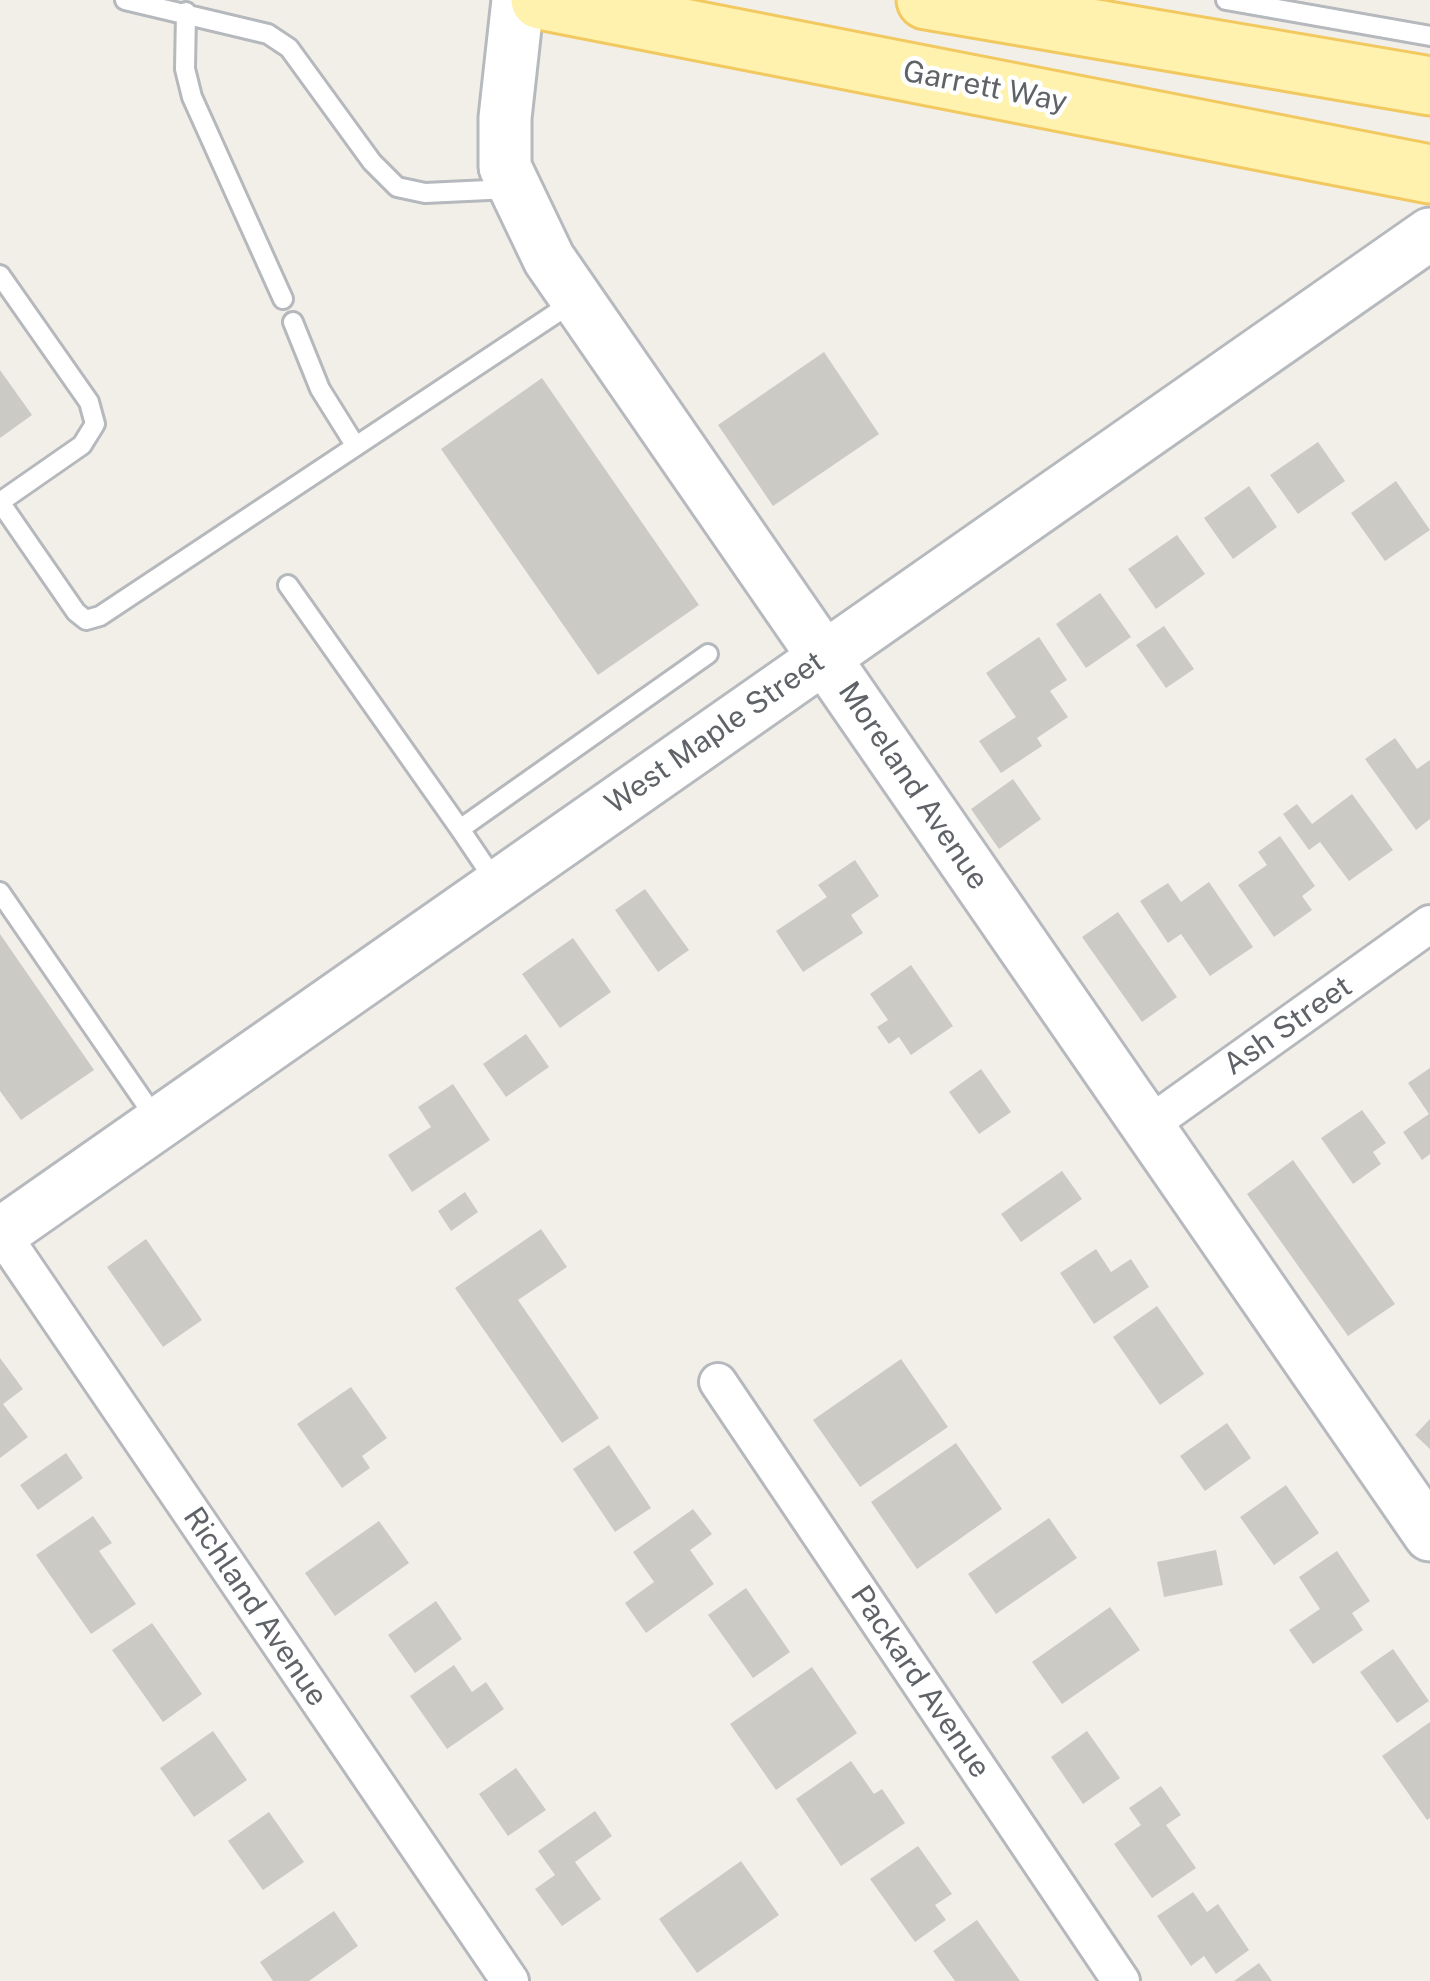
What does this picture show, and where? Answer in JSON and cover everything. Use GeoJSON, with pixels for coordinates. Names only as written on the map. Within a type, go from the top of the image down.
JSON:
{"type":"FeatureCollection","features":[{"type":"Feature","properties":{"kind":"main road","name":"Garrett Way"},"geometry":{"type":"LineString","coordinates":[[540,0],[1430,175]]}},
{"type":"Feature","properties":{"kind":"main road"},"geometry":{"type":"LineString","coordinates":[[926,0],[1430,86]]}},
{"type":"Feature","properties":{"kind":"street","name":"Moreland Avenue"},"geometry":{"type":"LineString","coordinates":[[518,0],[505,118],[505,167],[549,259],[1430,1535]]}},
{"type":"Feature","properties":{"kind":"street","name":"West Maple Street"},"geometry":{"type":"LineString","coordinates":[[0,1233],[1422,246]]}},
{"type":"Feature","properties":{"kind":"street","name":"Ash Street"},"geometry":{"type":"LineString","coordinates":[[1146,1127],[1430,924]]}},
{"type":"Feature","properties":{"kind":"street","name":"Richland Avenue"},"geometry":{"type":"LineString","coordinates":[[0,1233],[509,1981]]}},
{"type":"Feature","properties":{"kind":"street","name":"Packard Avenue"},"geometry":{"type":"LineString","coordinates":[[718,1382],[1121,1981]]}},
{"type":"Feature","properties":{"kind":"lane"},"geometry":{"type":"LineString","coordinates":[[125,0],[268,34],[290,48],[372,162],[397,187],[425,193],[515,188]]}},
{"type":"Feature","properties":{"kind":"lane"},"geometry":{"type":"LineString","coordinates":[[1226,0],[1430,36]]}},
{"type":"Feature","properties":{"kind":"lane"},"geometry":{"type":"LineString","coordinates":[[186,12],[185,69],[192,97],[283,298]]}},
{"type":"Feature","properties":{"kind":"lane"},"geometry":{"type":"LineString","coordinates":[[0,275],[89,403],[95,424],[82,445],[0,502],[86,620],[100,616],[577,299]]}},
{"type":"Feature","properties":{"kind":"lane"},"geometry":{"type":"LineString","coordinates":[[293,322],[320,389],[355,445]]}},
{"type":"Feature","properties":{"kind":"lane"},"geometry":{"type":"LineString","coordinates":[[288,585],[498,885]]}},
{"type":"Feature","properties":{"kind":"lane"},"geometry":{"type":"LineString","coordinates":[[460,829],[708,654]]}},
{"type":"Feature","properties":{"kind":"lane"},"geometry":{"type":"LineString","coordinates":[[0,892],[158,1123]]}},
{"type":"Feature","properties":{"kind":"building"},"geometry":{"type":"Polygon","coordinates":[[[824,352],[879,434],[773,506],[718,425],[824,352]]]}},
{"type":"Feature","properties":{"kind":"building"},"geometry":{"type":"Polygon","coordinates":[[[0,370],[32,415],[0,438],[0,370]]]}},
{"type":"Feature","properties":{"kind":"building"},"geometry":{"type":"Polygon","coordinates":[[[542,378],[699,605],[598,675],[441,449],[542,378]]]}},
{"type":"Feature","properties":{"kind":"building"},"geometry":{"type":"Polygon","coordinates":[[[1318,442],[1345,481],[1298,514],[1270,475],[1318,442]]]}},
{"type":"Feature","properties":{"kind":"building"},"geometry":{"type":"Polygon","coordinates":[[[1396,481],[1430,530],[1385,561],[1351,513],[1396,481]]]}},
{"type":"Feature","properties":{"kind":"building"},"geometry":{"type":"Polygon","coordinates":[[[1249,486],[1277,527],[1233,559],[1204,518],[1249,486]]]}},
{"type":"Feature","properties":{"kind":"building"},"geometry":{"type":"Polygon","coordinates":[[[1177,535],[1205,574],[1156,609],[1128,569],[1177,535]]]}},
{"type":"Feature","properties":{"kind":"building"},"geometry":{"type":"Polygon","coordinates":[[[1100,593],[1131,637],[1086,668],[1056,624],[1100,593]]]}},
{"type":"Feature","properties":{"kind":"building"},"geometry":{"type":"Polygon","coordinates":[[[1164,626],[1194,669],[1166,688],[1136,645],[1164,626]]]}},
{"type":"Feature","properties":{"kind":"building"},"geometry":{"type":"Polygon","coordinates":[[[1039,637],[1067,680],[1050,691],[1068,717],[1037,738],[1042,746],[1001,773],[979,741],[1016,717],[986,673],[1039,637]]]}},
{"type":"Feature","properties":{"kind":"building"},"geometry":{"type":"Polygon","coordinates":[[[1395,738],[1417,769],[1430,760],[1430,819],[1416,830],[1365,759],[1395,738]]]}},
{"type":"Feature","properties":{"kind":"building"},"geometry":{"type":"Polygon","coordinates":[[[1013,779],[1041,819],[999,849],[971,809],[1013,779]]]}},
{"type":"Feature","properties":{"kind":"building"},"geometry":{"type":"Polygon","coordinates":[[[1352,794],[1393,850],[1349,881],[1320,842],[1309,850],[1283,814],[1297,804],[1312,824],[1352,794]]]}},
{"type":"Feature","properties":{"kind":"building"},"geometry":{"type":"Polygon","coordinates":[[[1280,836],[1315,886],[1302,896],[1312,910],[1274,937],[1238,885],[1267,865],[1258,852],[1280,836]]]}},
{"type":"Feature","properties":{"kind":"building"},"geometry":{"type":"Polygon","coordinates":[[[855,860],[879,896],[851,915],[863,933],[803,972],[776,931],[827,897],[818,885],[855,860]]]}},
{"type":"Feature","properties":{"kind":"building"},"geometry":{"type":"Polygon","coordinates":[[[1209,882],[1253,947],[1210,976],[1181,934],[1168,943],[1140,901],[1168,883],[1181,902],[1209,882]]]}},
{"type":"Feature","properties":{"kind":"building"},"geometry":{"type":"Polygon","coordinates":[[[645,889],[689,950],[658,972],[615,910],[645,889]]]}},
{"type":"Feature","properties":{"kind":"building"},"geometry":{"type":"Polygon","coordinates":[[[1118,912],[1177,997],[1142,1022],[1082,937],[1118,912]]]}},
{"type":"Feature","properties":{"kind":"building"},"geometry":{"type":"Polygon","coordinates":[[[0,934],[94,1070],[21,1120],[0,1091],[0,934]]]}},
{"type":"Feature","properties":{"kind":"building"},"geometry":{"type":"Polygon","coordinates":[[[573,938],[611,992],[560,1028],[522,974],[573,938]]]}},
{"type":"Feature","properties":{"kind":"building"},"geometry":{"type":"Polygon","coordinates":[[[911,965],[953,1026],[911,1055],[899,1037],[889,1044],[877,1027],[888,1020],[870,994],[911,965]]]}},
{"type":"Feature","properties":{"kind":"building"},"geometry":{"type":"Polygon","coordinates":[[[526,1034],[549,1067],[506,1097],[483,1064],[526,1034]]]}},
{"type":"Feature","properties":{"kind":"building"},"geometry":{"type":"Polygon","coordinates":[[[1430,1068],[1430,1154],[1422,1160],[1403,1132],[1429,1114],[1408,1083],[1430,1068]]]}},
{"type":"Feature","properties":{"kind":"building"},"geometry":{"type":"Polygon","coordinates":[[[981,1069],[1011,1112],[979,1134],[949,1092],[981,1069]]]}},
{"type":"Feature","properties":{"kind":"building"},"geometry":{"type":"Polygon","coordinates":[[[453,1084],[490,1140],[412,1192],[388,1155],[431,1127],[418,1107],[453,1084]]]}},
{"type":"Feature","properties":{"kind":"building"},"geometry":{"type":"Polygon","coordinates":[[[1362,1110],[1386,1143],[1373,1152],[1381,1164],[1353,1184],[1321,1138],[1362,1110]]]}},
{"type":"Feature","properties":{"kind":"building"},"geometry":{"type":"Polygon","coordinates":[[[1293,1160],[1395,1304],[1348,1336],[1247,1194],[1293,1160]]]}},
{"type":"Feature","properties":{"kind":"building"},"geometry":{"type":"Polygon","coordinates":[[[1062,1171],[1082,1199],[1021,1242],[1001,1214],[1062,1171]]]}},
{"type":"Feature","properties":{"kind":"building"},"geometry":{"type":"Polygon","coordinates":[[[465,1192],[478,1212],[451,1231],[438,1211],[465,1192]]]}},
{"type":"Feature","properties":{"kind":"building"},"geometry":{"type":"Polygon","coordinates":[[[541,1229],[567,1267],[518,1300],[599,1418],[562,1443],[455,1288],[541,1229]]]}},
{"type":"Feature","properties":{"kind":"building"},"geometry":{"type":"Polygon","coordinates":[[[146,1239],[202,1320],[163,1347],[107,1267],[146,1239]]]}},
{"type":"Feature","properties":{"kind":"building"},"geometry":{"type":"Polygon","coordinates":[[[1096,1249],[1111,1272],[1131,1259],[1149,1287],[1094,1324],[1060,1273],[1096,1249]]]}},
{"type":"Feature","properties":{"kind":"building"},"geometry":{"type":"Polygon","coordinates":[[[1157,1306],[1204,1374],[1160,1405],[1113,1337],[1157,1306]]]}},
{"type":"Feature","properties":{"kind":"building"},"geometry":{"type":"Polygon","coordinates":[[[0,1358],[23,1389],[3,1404],[28,1437],[0,1458],[0,1358]]]}},
{"type":"Feature","properties":{"kind":"building"},"geometry":{"type":"Polygon","coordinates":[[[901,1359],[948,1427],[860,1487],[813,1420],[901,1359]]]}},
{"type":"Feature","properties":{"kind":"building"},"geometry":{"type":"Polygon","coordinates":[[[351,1387],[387,1438],[362,1456],[370,1468],[342,1488],[297,1424],[351,1387]]]}},
{"type":"Feature","properties":{"kind":"building"},"geometry":{"type":"Polygon","coordinates":[[[1430,1419],[1430,1449],[1415,1435],[1430,1419]]]}},
{"type":"Feature","properties":{"kind":"building"},"geometry":{"type":"Polygon","coordinates":[[[1227,1423],[1251,1458],[1205,1491],[1180,1456],[1227,1423]]]}},
{"type":"Feature","properties":{"kind":"building"},"geometry":{"type":"Polygon","coordinates":[[[956,1443],[1002,1509],[917,1569],[871,1502],[956,1443]]]}},
{"type":"Feature","properties":{"kind":"building"},"geometry":{"type":"Polygon","coordinates":[[[609,1445],[651,1508],[615,1532],[573,1469],[609,1445]]]}},
{"type":"Feature","properties":{"kind":"building"},"geometry":{"type":"Polygon","coordinates":[[[66,1453],[83,1478],[38,1510],[20,1485],[66,1453]]]}},
{"type":"Feature","properties":{"kind":"building"},"geometry":{"type":"Polygon","coordinates":[[[1286,1485],[1319,1533],[1274,1565],[1240,1517],[1286,1485]]]}},
{"type":"Feature","properties":{"kind":"building"},"geometry":{"type":"Polygon","coordinates":[[[693,1509],[712,1534],[690,1550],[714,1584],[646,1633],[625,1603],[654,1582],[633,1552],[693,1509]]]}},
{"type":"Feature","properties":{"kind":"building"},"geometry":{"type":"Polygon","coordinates":[[[93,1516],[112,1543],[99,1551],[136,1604],[91,1634],[36,1555],[93,1516]]]}},
{"type":"Feature","properties":{"kind":"building"},"geometry":{"type":"Polygon","coordinates":[[[1049,1518],[1077,1558],[996,1614],[968,1574],[1049,1518]]]}},
{"type":"Feature","properties":{"kind":"building"},"geometry":{"type":"Polygon","coordinates":[[[379,1521],[409,1563],[335,1616],[305,1573],[379,1521]]]}},
{"type":"Feature","properties":{"kind":"building"},"geometry":{"type":"Polygon","coordinates":[[[1216,1550],[1223,1585],[1164,1597],[1157,1562],[1216,1550]]]}},
{"type":"Feature","properties":{"kind":"building"},"geometry":{"type":"Polygon","coordinates":[[[1337,1551],[1370,1601],[1352,1613],[1363,1630],[1313,1664],[1289,1630],[1320,1609],[1299,1577],[1337,1551]]]}},
{"type":"Feature","properties":{"kind":"building"},"geometry":{"type":"Polygon","coordinates":[[[746,1588],[790,1652],[753,1678],[708,1615],[746,1588]]]}},
{"type":"Feature","properties":{"kind":"building"},"geometry":{"type":"Polygon","coordinates":[[[436,1601],[462,1639],[415,1673],[388,1635],[436,1601]]]}},
{"type":"Feature","properties":{"kind":"building"},"geometry":{"type":"Polygon","coordinates":[[[1110,1607],[1140,1650],[1062,1704],[1032,1662],[1110,1607]]]}},
{"type":"Feature","properties":{"kind":"building"},"geometry":{"type":"Polygon","coordinates":[[[152,1623],[202,1694],[163,1722],[112,1650],[152,1623]]]}},
{"type":"Feature","properties":{"kind":"building"},"geometry":{"type":"Polygon","coordinates":[[[1393,1649],[1429,1701],[1397,1723],[1360,1672],[1393,1649]]]}},
{"type":"Feature","properties":{"kind":"building"},"geometry":{"type":"Polygon","coordinates":[[[454,1665],[472,1692],[486,1682],[504,1709],[447,1749],[410,1696],[454,1665]]]}},
{"type":"Feature","properties":{"kind":"building"},"geometry":{"type":"Polygon","coordinates":[[[812,1667],[857,1733],[776,1790],[730,1724],[812,1667]]]}},
{"type":"Feature","properties":{"kind":"building"},"geometry":{"type":"Polygon","coordinates":[[[1430,1722],[1430,1818],[1427,1820],[1382,1756],[1430,1722]]]}},
{"type":"Feature","properties":{"kind":"building"},"geometry":{"type":"Polygon","coordinates":[[[213,1731],[247,1780],[194,1817],[160,1768],[213,1731]]]}},
{"type":"Feature","properties":{"kind":"building"},"geometry":{"type":"Polygon","coordinates":[[[1087,1731],[1120,1778],[1083,1804],[1051,1757],[1087,1731]]]}},
{"type":"Feature","properties":{"kind":"building"},"geometry":{"type":"Polygon","coordinates":[[[851,1761],[874,1794],[882,1789],[905,1823],[841,1866],[796,1799],[851,1761]]]}},
{"type":"Feature","properties":{"kind":"building"},"geometry":{"type":"Polygon","coordinates":[[[516,1768],[546,1810],[508,1836],[479,1794],[516,1768]]]}},
{"type":"Feature","properties":{"kind":"building"},"geometry":{"type":"Polygon","coordinates":[[[1161,1786],[1181,1815],[1166,1825],[1196,1868],[1152,1898],[1114,1844],[1141,1825],[1129,1808],[1161,1786]]]}},
{"type":"Feature","properties":{"kind":"building"},"geometry":{"type":"Polygon","coordinates":[[[595,1811],[612,1836],[575,1862],[601,1899],[562,1926],[535,1889],[555,1875],[538,1851],[595,1811]]]}},
{"type":"Feature","properties":{"kind":"building"},"geometry":{"type":"Polygon","coordinates":[[[269,1812],[304,1862],[263,1890],[228,1841],[269,1812]]]}},
{"type":"Feature","properties":{"kind":"building"},"geometry":{"type":"Polygon","coordinates":[[[918,1846],[952,1894],[935,1905],[946,1920],[915,1942],[870,1879],[918,1846]]]}},
{"type":"Feature","properties":{"kind":"building"},"geometry":{"type":"Polygon","coordinates":[[[741,1861],[779,1915],[697,1973],[659,1919],[741,1861]]]}},
{"type":"Feature","properties":{"kind":"building"},"geometry":{"type":"Polygon","coordinates":[[[1193,1892],[1207,1912],[1218,1904],[1249,1950],[1216,1974],[1204,1956],[1191,1966],[1157,1916],[1193,1892]]]}},
{"type":"Feature","properties":{"kind":"building"},"geometry":{"type":"Polygon","coordinates":[[[334,1911],[358,1946],[309,1981],[273,1981],[260,1962],[334,1911]]]}},
{"type":"Feature","properties":{"kind":"building"},"geometry":{"type":"Polygon","coordinates":[[[977,1920],[1020,1981],[955,1981],[933,1951],[977,1920]]]}},
{"type":"Feature","properties":{"kind":"building"},"geometry":{"type":"Polygon","coordinates":[[[1259,1963],[1272,1981],[1234,1981],[1259,1963]]]}}]}
